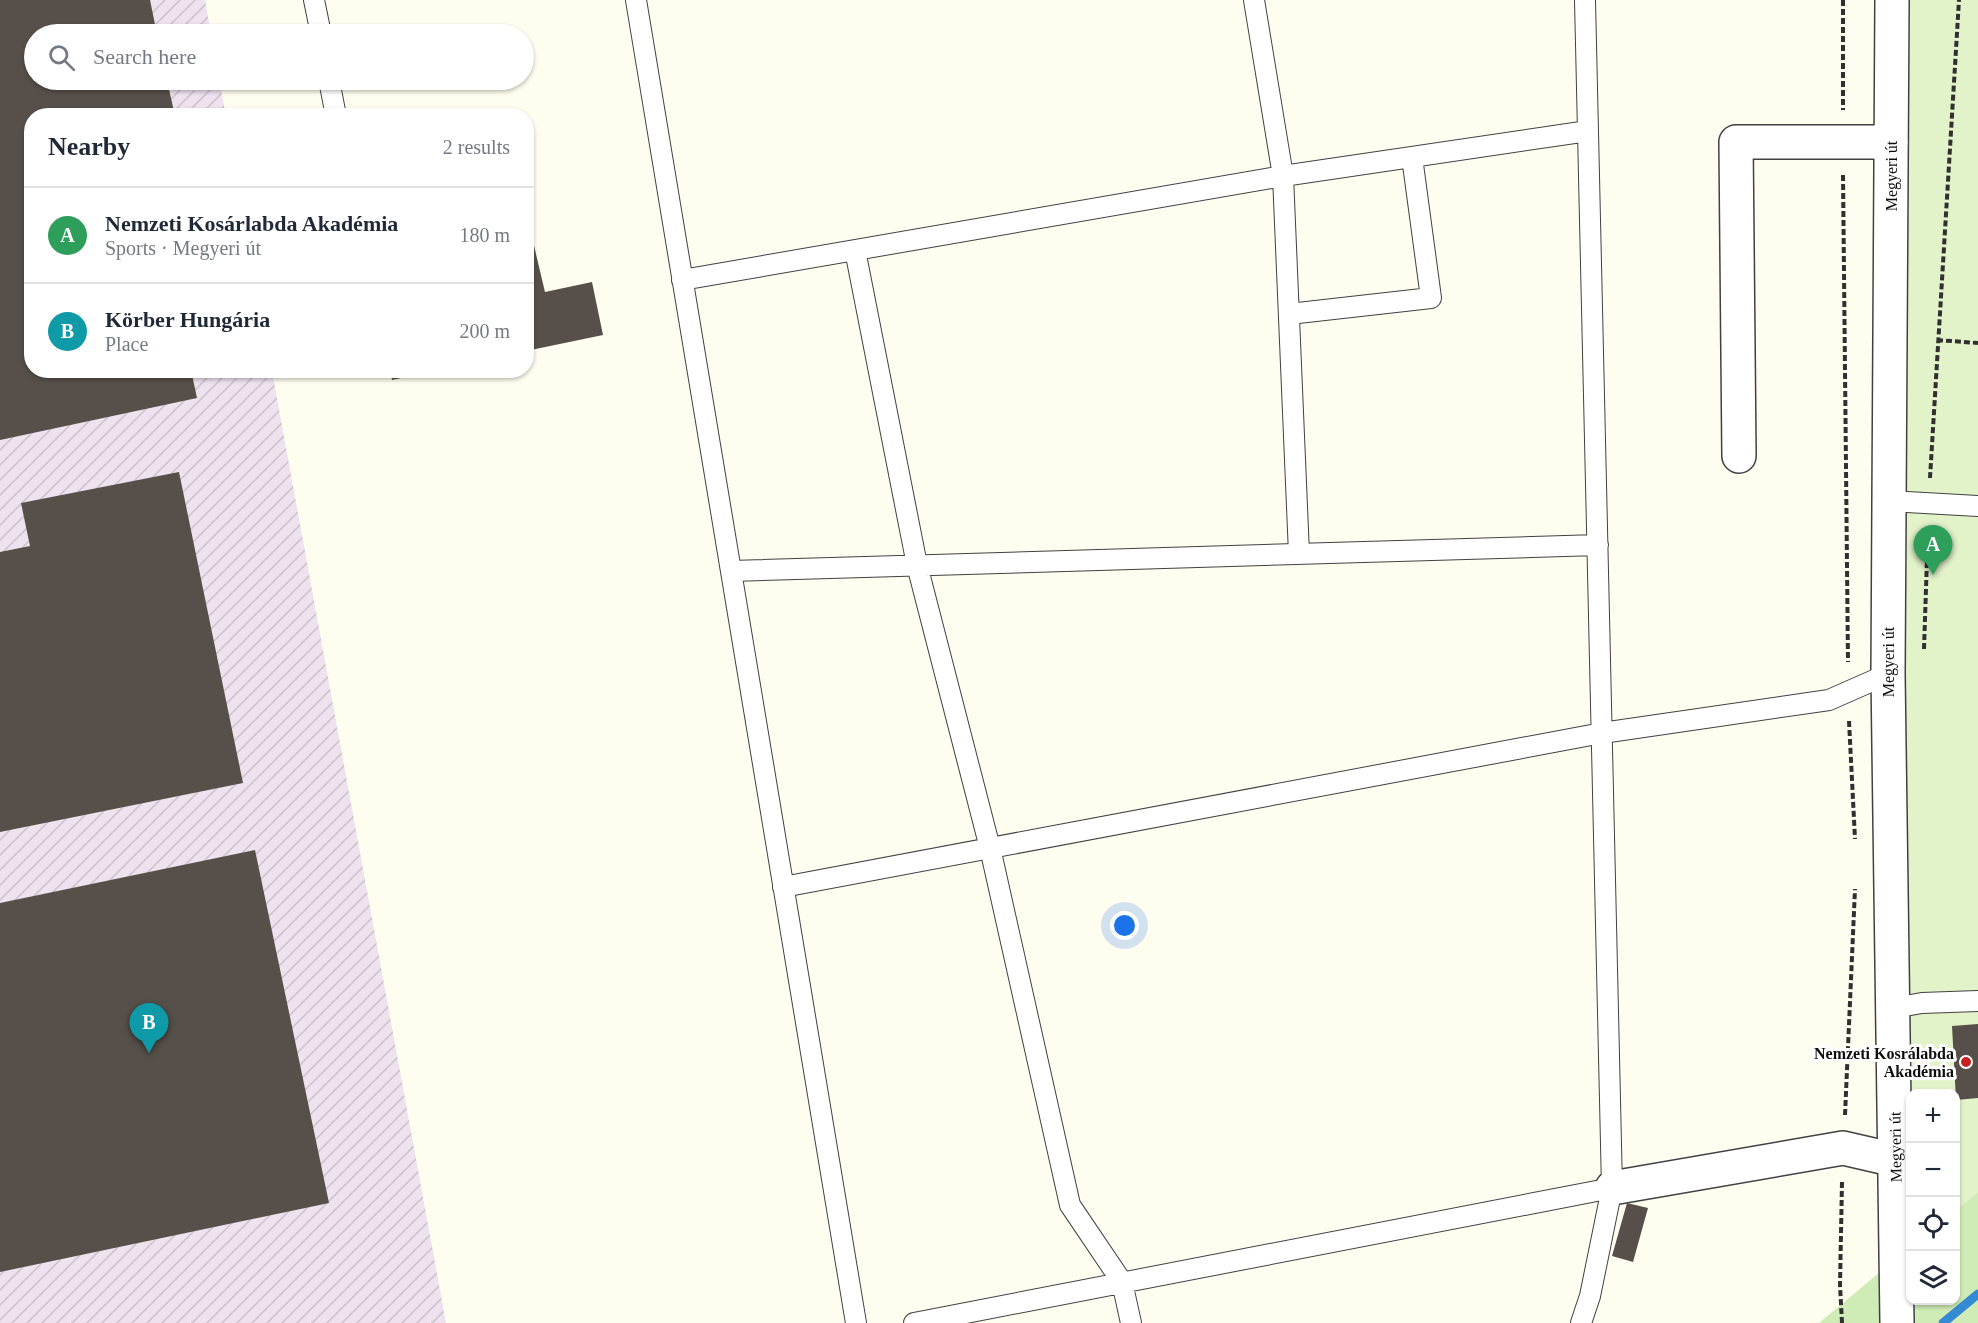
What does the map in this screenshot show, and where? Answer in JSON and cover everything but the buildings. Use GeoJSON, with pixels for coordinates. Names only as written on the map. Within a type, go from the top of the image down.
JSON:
{"type":"FeatureCollection","features":[{"type":"Feature","properties":{"kind":"street","name":"Megyeri út"},"geometry":{"type":"LineString","coordinates":[[1892,0],[1888,674],[1897,1323]]}},
{"type":"Feature","properties":{"kind":"street"},"geometry":{"type":"LineString","coordinates":[[1739,456],[1736,142],[1891,142]]}},
{"type":"Feature","properties":{"kind":"street"},"geometry":{"type":"LineString","coordinates":[[1612,1188],[1843,1148],[1895,1160]]}},
{"type":"Feature","properties":{"kind":"lane"},"geometry":{"type":"LineString","coordinates":[[314,0],[319,24]]}},
{"type":"Feature","properties":{"kind":"lane"},"geometry":{"type":"LineString","coordinates":[[636,0],[856,1323]]}},
{"type":"Feature","properties":{"kind":"lane"},"geometry":{"type":"LineString","coordinates":[[1254,0],[1283,176],[1299,554]]}},
{"type":"Feature","properties":{"kind":"lane"},"geometry":{"type":"LineString","coordinates":[[1581,1323],[1590,1296],[1612,1188],[1585,0]]}},
{"type":"Feature","properties":{"kind":"lane"},"geometry":{"type":"LineString","coordinates":[[331,90],[334,108]]}},
{"type":"Feature","properties":{"kind":"lane"},"geometry":{"type":"LineString","coordinates":[[682,280],[1283,176],[1588,131]]}},
{"type":"Feature","properties":{"kind":"lane"},"geometry":{"type":"LineString","coordinates":[[1289,314],[1431,298],[1412,157]]}},
{"type":"Feature","properties":{"kind":"lane"},"geometry":{"type":"LineString","coordinates":[[855,250],[917,566],[990,848],[1071,1205],[1122,1282],[1131,1323]]}},
{"type":"Feature","properties":{"kind":"lane"},"geometry":{"type":"LineString","coordinates":[[1889,501],[1978,506]]}},
{"type":"Feature","properties":{"kind":"lane"},"geometry":{"type":"LineString","coordinates":[[731,571],[1598,545]]}},
{"type":"Feature","properties":{"kind":"lane"},"geometry":{"type":"LineString","coordinates":[[783,887],[1602,733],[1829,700],[1888,674]]}},
{"type":"Feature","properties":{"kind":"lane"},"geometry":{"type":"LineString","coordinates":[[1893,1008],[1922,1003],[1978,1001]]}},
{"type":"Feature","properties":{"kind":"lane"},"geometry":{"type":"LineString","coordinates":[[914,1323],[1612,1188]]}},
{"type":"Feature","properties":{"kind":"path"},"geometry":{"type":"LineString","coordinates":[[1842,0],[1848,692],[1855,850]]}},
{"type":"Feature","properties":{"kind":"path"},"geometry":{"type":"LineString","coordinates":[[1924,650],[1937,340],[1959,0]]}},
{"type":"Feature","properties":{"kind":"path"},"geometry":{"type":"LineString","coordinates":[[1937,340],[1978,343]]}},
{"type":"Feature","properties":{"kind":"path"},"geometry":{"type":"LineString","coordinates":[[1842,1323],[1840,1284],[1843,1148],[1856,884]]}},
{"type":"Feature","properties":{"kind":"shaded area"},"geometry":{"type":"Polygon","coordinates":[[[0,0],[205,0],[209,24],[24,24],[24,90],[221,90],[225,108],[24,108],[24,378],[273,378],[446,1323],[0,1323],[0,0]]]}},
{"type":"Feature","properties":{"kind":"green space"},"geometry":{"type":"Polygon","coordinates":[[[1892,0],[1978,0],[1978,1192],[1960,1207],[1960,1089],[1908,1089],[1892,0]]]}},
{"type":"Feature","properties":{"kind":"green space"},"geometry":{"type":"Polygon","coordinates":[[[1978,1192],[1978,1323],[1819,1323],[1906,1250],[1906,1305],[1960,1305],[1960,1207],[1978,1192]]]}},
{"type":"Feature","properties":{"kind":"waterway"},"geometry":{"type":"LineString","coordinates":[[1943,1323],[1978,1294]]}},
{"type":"Feature","properties":{"kind":"place","name":"Nemzeti Kosárlabda Akadémia"},"geometry":{"type":"Point","coordinates":[1933,575]}},
{"type":"Feature","properties":{"kind":"place","name":"Körber Hungária"},"geometry":{"type":"Point","coordinates":[149,1053]}},
{"type":"Feature","properties":{"kind":"place","name":"Nemzeti Kosrálabda Akadémia"},"geometry":{"type":"Point","coordinates":[1966,1062]}}]}
